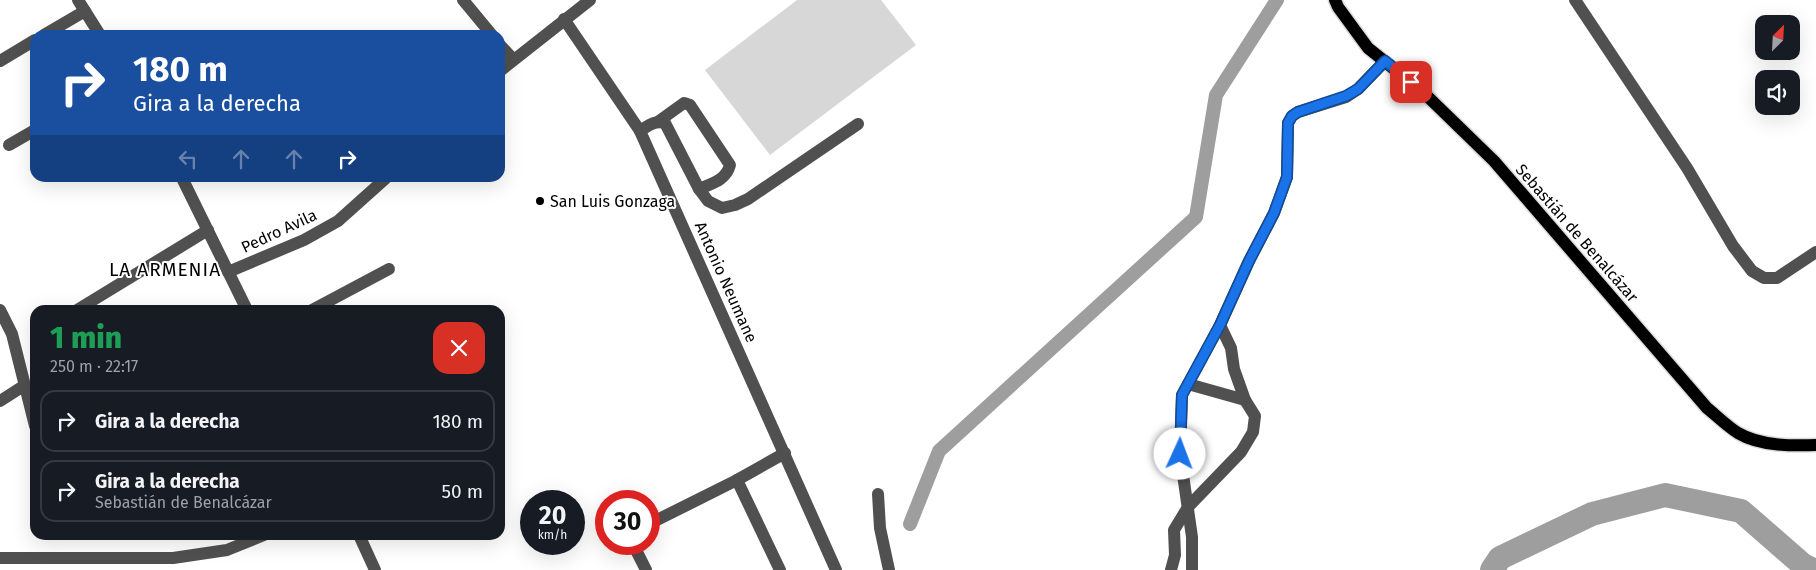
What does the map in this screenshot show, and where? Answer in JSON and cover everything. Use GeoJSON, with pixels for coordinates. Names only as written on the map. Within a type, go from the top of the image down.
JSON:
{"type":"FeatureCollection","features":[{"type":"Feature","properties":{"kind":"main road","name":"Sebastián de Benalcázar"},"geometry":{"type":"LineString","coordinates":[[1335,0],[1368,48],[1424,93],[1494,161],[1707,408],[1739,433],[1753,439],[1782,444],[1816,445]]}},
{"type":"Feature","properties":{"kind":"street"},"geometry":{"type":"LineString","coordinates":[[462,0],[488,30]]}},
{"type":"Feature","properties":{"kind":"street"},"geometry":{"type":"LineString","coordinates":[[1575,0],[1687,168],[1733,246],[1752,271],[1764,278],[1777,278],[1816,252]]}},
{"type":"Feature","properties":{"kind":"street"},"geometry":{"type":"LineString","coordinates":[[505,65],[584,2]]}},
{"type":"Feature","properties":{"kind":"street"},"geometry":{"type":"LineString","coordinates":[[50,30],[82,5],[97,30]]}},
{"type":"Feature","properties":{"kind":"street","name":"Antonio Neumane"},"geometry":{"type":"LineString","coordinates":[[564,19],[640,131],[836,570]]}},
{"type":"Feature","properties":{"kind":"street"},"geometry":{"type":"LineString","coordinates":[[0,61],[30,43]]}},
{"type":"Feature","properties":{"kind":"street"},"geometry":{"type":"LineString","coordinates":[[505,50],[512,59]]}},
{"type":"Feature","properties":{"kind":"street"},"geometry":{"type":"LineString","coordinates":[[1192,570],[1192,537],[1180,454],[1182,395],[1220,325],[1249,261],[1274,213],[1287,177],[1288,123],[1292,116],[1298,112],[1346,96],[1358,89],[1385,61]]}},
{"type":"Feature","properties":{"kind":"street"},"geometry":{"type":"LineString","coordinates":[[640,131],[659,121],[684,103],[690,106],[730,165],[722,179],[700,189]]}},
{"type":"Feature","properties":{"kind":"street"},"geometry":{"type":"LineString","coordinates":[[659,121],[665,123],[708,201],[722,208],[748,199],[858,124]]}},
{"type":"Feature","properties":{"kind":"street"},"geometry":{"type":"LineString","coordinates":[[10,145],[30,133]]}},
{"type":"Feature","properties":{"kind":"street"},"geometry":{"type":"LineString","coordinates":[[184,182],[244,305]]}},
{"type":"Feature","properties":{"kind":"street","name":"Pedro Avila"},"geometry":{"type":"LineString","coordinates":[[228,272],[304,240],[338,221],[382,182]]}},
{"type":"Feature","properties":{"kind":"street"},"geometry":{"type":"LineString","coordinates":[[85,305],[208,230]]}},
{"type":"Feature","properties":{"kind":"street"},"geometry":{"type":"LineString","coordinates":[[321,305],[389,269]]}},
{"type":"Feature","properties":{"kind":"street"},"geometry":{"type":"LineString","coordinates":[[0,310],[12,334],[30,406]]}},
{"type":"Feature","properties":{"kind":"street"},"geometry":{"type":"LineString","coordinates":[[1171,570],[1175,555],[1174,530],[1188,507],[1241,452],[1254,432],[1255,416],[1245,400],[1234,369],[1230,348],[1220,325]]}},
{"type":"Feature","properties":{"kind":"street"},"geometry":{"type":"LineString","coordinates":[[1188,384],[1245,400]]}},
{"type":"Feature","properties":{"kind":"street"},"geometry":{"type":"LineString","coordinates":[[0,401],[25,385]]}},
{"type":"Feature","properties":{"kind":"street"},"geometry":{"type":"LineString","coordinates":[[660,518],[785,454]]}},
{"type":"Feature","properties":{"kind":"street"},"geometry":{"type":"LineString","coordinates":[[737,480],[780,570]]}},
{"type":"Feature","properties":{"kind":"street"},"geometry":{"type":"LineString","coordinates":[[878,494],[880,528],[889,570]]}},
{"type":"Feature","properties":{"kind":"street"},"geometry":{"type":"LineString","coordinates":[[0,558],[93,564],[173,558],[227,550],[252,540]]}},
{"type":"Feature","properties":{"kind":"street"},"geometry":{"type":"LineString","coordinates":[[361,540],[375,570]]}},
{"type":"Feature","properties":{"kind":"street"},"geometry":{"type":"LineString","coordinates":[[638,555],[646,570]]}},
{"type":"Feature","properties":{"kind":"shaded area"},"geometry":{"type":"Polygon","coordinates":[[[797,0],[881,0],[916,45],[770,155],[705,70],[797,0]]]}},
{"type":"Feature","properties":{"kind":"waterway"},"geometry":{"type":"LineString","coordinates":[[910,524],[939,451],[1196,217],[1216,95],[1277,0]]}},
{"type":"Feature","properties":{"kind":"waterway"},"geometry":{"type":"LineString","coordinates":[[1492,570],[1500,558],[1592,514],[1665,495],[1741,511],[1803,565],[1813,570]]}},
{"type":"Feature","properties":{"kind":"place","name":"San Luis Gonzaga"},"geometry":{"type":"Point","coordinates":[540,201]}},
{"type":"Feature","properties":{"kind":"district","name":"LA ARMENIA"},"geometry":{"type":"Point","coordinates":[165,269]}},
{"type":"Feature","properties":{"kind":"route"},"geometry":{"type":"LineString","coordinates":[[1180,454],[1182,395],[1220,325],[1249,261],[1274,213],[1287,177],[1288,123],[1292,116],[1298,112],[1346,96],[1358,89],[1385,61],[1411,82]]}}]}
